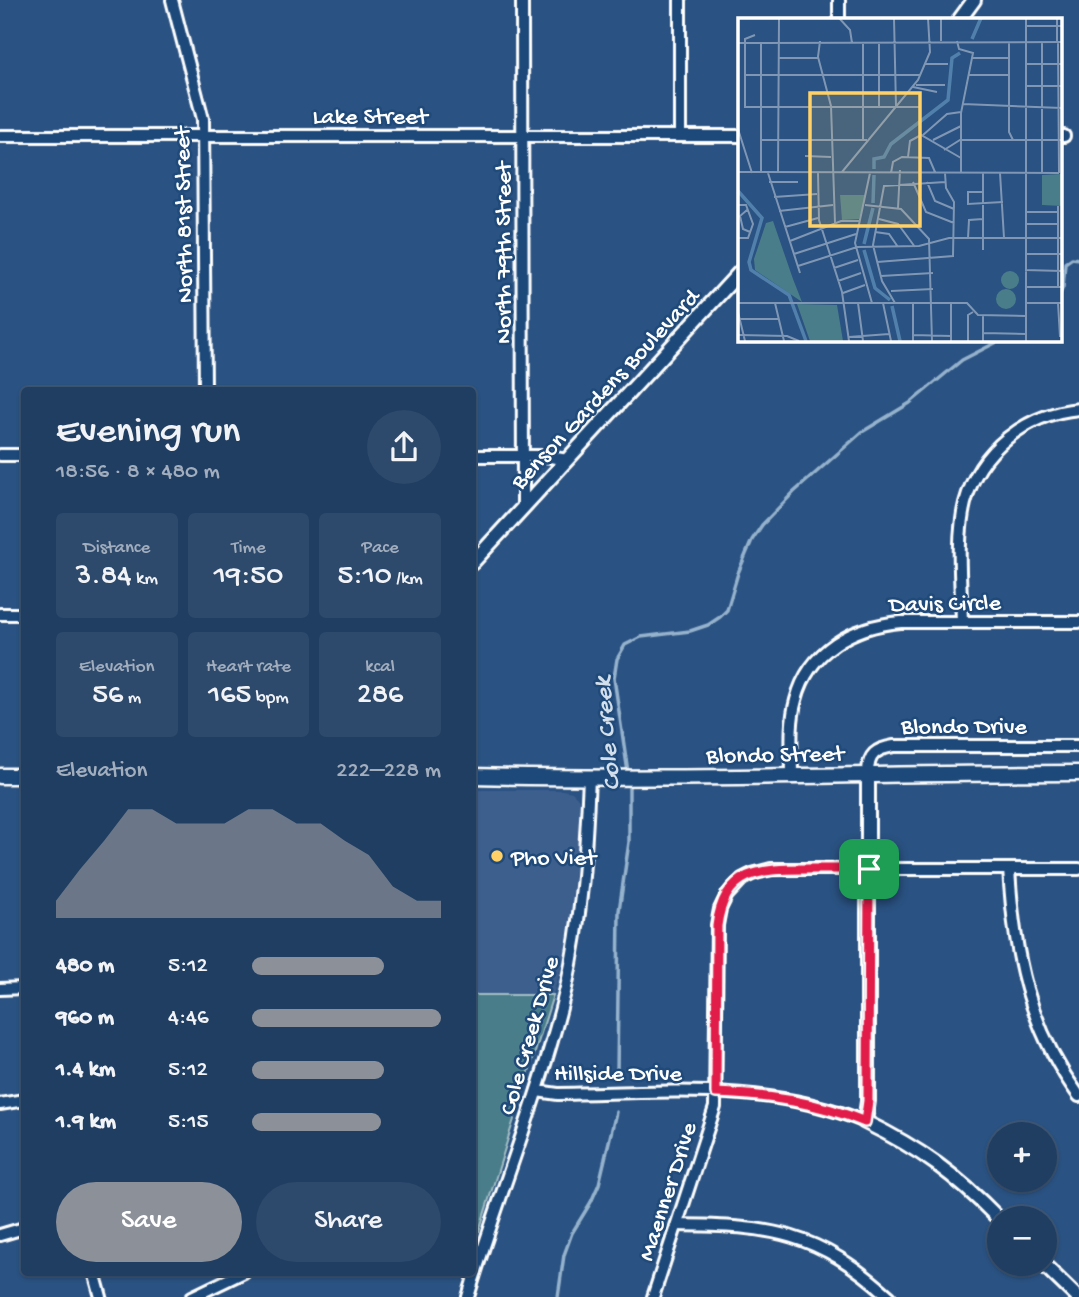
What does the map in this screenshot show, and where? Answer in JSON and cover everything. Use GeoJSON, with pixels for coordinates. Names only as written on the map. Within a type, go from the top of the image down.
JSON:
{"type":"FeatureCollection","features":[{"type":"Feature","properties":{"kind":"main road","name":"Blondo Street"},"geometry":{"type":"LineString","coordinates":[[476,776],[1079,773]]}},
{"type":"Feature","properties":{"kind":"main road"},"geometry":{"type":"LineString","coordinates":[[0,776],[21,776]]}},
{"type":"Feature","properties":{"kind":"street","name":"North 81st Street"},"geometry":{"type":"LineString","coordinates":[[172,0],[203,119],[205,387]]}},
{"type":"Feature","properties":{"kind":"street","name":"North 79th Street"},"geometry":{"type":"LineString","coordinates":[[522,0],[523,506]]}},
{"type":"Feature","properties":{"kind":"street"},"geometry":{"type":"LineString","coordinates":[[680,0],[680,136]]}},
{"type":"Feature","properties":{"kind":"street"},"geometry":{"type":"LineString","coordinates":[[839,0],[839,18]]}},
{"type":"Feature","properties":{"kind":"street"},"geometry":{"type":"LineString","coordinates":[[961,18],[974,0]]}},
{"type":"Feature","properties":{"kind":"street","name":"Lake Street"},"geometry":{"type":"LineString","coordinates":[[0,136],[738,136]]}},
{"type":"Feature","properties":{"kind":"street","name":"Benson Gardens Boulevard"},"geometry":{"type":"LineString","coordinates":[[476,559],[738,274]]}},
{"type":"Feature","properties":{"kind":"street"},"geometry":{"type":"LineString","coordinates":[[962,622],[963,516],[975,477],[993,451],[1018,429],[1050,414],[1079,408]]}},
{"type":"Feature","properties":{"kind":"street"},"geometry":{"type":"LineString","coordinates":[[0,455],[21,455]]}},
{"type":"Feature","properties":{"kind":"street"},"geometry":{"type":"LineString","coordinates":[[476,456],[555,457],[567,460]]}},
{"type":"Feature","properties":{"kind":"street"},"geometry":{"type":"LineString","coordinates":[[0,614],[21,614]]}},
{"type":"Feature","properties":{"kind":"street","name":"Davis Circle"},"geometry":{"type":"LineString","coordinates":[[792,776],[792,726],[796,699],[810,670],[835,645],[855,632],[879,624],[1079,622]]}},
{"type":"Feature","properties":{"kind":"street","name":"Blondo Drive"},"geometry":{"type":"LineString","coordinates":[[868,774],[872,754],[894,746],[1079,746]]}},
{"type":"Feature","properties":{"kind":"street"},"geometry":{"type":"LineString","coordinates":[[865,1122],[868,1101],[868,774]]}},
{"type":"Feature","properties":{"kind":"street","name":"Cole Creek Drive"},"geometry":{"type":"LineString","coordinates":[[476,1271],[537,1091],[565,989],[585,863],[589,777]]}},
{"type":"Feature","properties":{"kind":"street","name":"Maenner Drive"},"geometry":{"type":"LineString","coordinates":[[653,1297],[715,1112],[717,930],[720,909],[727,895],[742,879],[771,869],[1079,869]]}},
{"type":"Feature","properties":{"kind":"street"},"geometry":{"type":"LineString","coordinates":[[1009,869],[1017,954],[1026,990],[1056,1061],[1079,1096]]}},
{"type":"Feature","properties":{"kind":"street"},"geometry":{"type":"LineString","coordinates":[[0,989],[21,988]]}},
{"type":"Feature","properties":{"kind":"street","name":"Hillside Drive"},"geometry":{"type":"LineString","coordinates":[[537,1091],[558,1094],[716,1093],[794,1100],[865,1122],[915,1148],[937,1162],[987,1207]]}},
{"type":"Feature","properties":{"kind":"street"},"geometry":{"type":"LineString","coordinates":[[0,1104],[21,1100]]}},
{"type":"Feature","properties":{"kind":"street"},"geometry":{"type":"LineString","coordinates":[[677,1225],[738,1226],[789,1236],[846,1261],[890,1297]]}},
{"type":"Feature","properties":{"kind":"street"},"geometry":{"type":"LineString","coordinates":[[0,1235],[21,1229]]}},
{"type":"Feature","properties":{"kind":"street"},"geometry":{"type":"LineString","coordinates":[[476,1241],[485,1242]]}},
{"type":"Feature","properties":{"kind":"street"},"geometry":{"type":"LineString","coordinates":[[95,1276],[101,1297]]}},
{"type":"Feature","properties":{"kind":"street"},"geometry":{"type":"LineString","coordinates":[[192,1297],[236,1276]]}},
{"type":"Feature","properties":{"kind":"street","name":"Cole Creek Drive"},"geometry":{"type":"LineString","coordinates":[[468,1297],[474,1276]]}},
{"type":"Feature","properties":{"kind":"street"},"geometry":{"type":"LineString","coordinates":[[1055,1276],[1076,1297]]}},
{"type":"Feature","properties":{"kind":"shaded area"},"geometry":{"type":"Polygon","coordinates":[[[476,790],[563,790],[572,792],[579,799],[579,831],[571,909],[564,957],[553,995],[476,995],[476,790]]]}},
{"type":"Feature","properties":{"kind":"green space"},"geometry":{"type":"Polygon","coordinates":[[[476,995],[553,995],[479,1231],[476,1231],[476,995]]]}},
{"type":"Feature","properties":{"kind":"waterway","name":"Cole Creek"},"geometry":{"type":"LineString","coordinates":[[1062,289],[1065,263],[1072,258],[1079,259]]}},
{"type":"Feature","properties":{"kind":"waterway","name":"Cole Creek"},"geometry":{"type":"LineString","coordinates":[[628,772],[614,678],[617,659],[625,645],[641,637],[690,631],[708,625],[720,617],[727,610],[752,540],[762,525],[794,492],[862,432],[910,403],[962,360],[999,341]]}},
{"type":"Feature","properties":{"kind":"waterway","name":"Cole Creek"},"geometry":{"type":"LineString","coordinates":[[617,1075],[619,911],[629,842],[629,780]]}},
{"type":"Feature","properties":{"kind":"waterway","name":"Cole Creek"},"geometry":{"type":"LineString","coordinates":[[558,1297],[564,1255],[572,1233],[599,1184],[616,1112]]}},
{"type":"Feature","properties":{"kind":"place","name":"Pho Viet"},"geometry":{"type":"Point","coordinates":[497,856]}},
{"type":"Feature","properties":{"kind":"route"},"geometry":{"type":"LineString","coordinates":[[869,869],[868,1101],[865,1122],[794,1100],[716,1093],[717,926],[720,909],[727,895],[742,879],[764,870],[869,869]]}}]}
